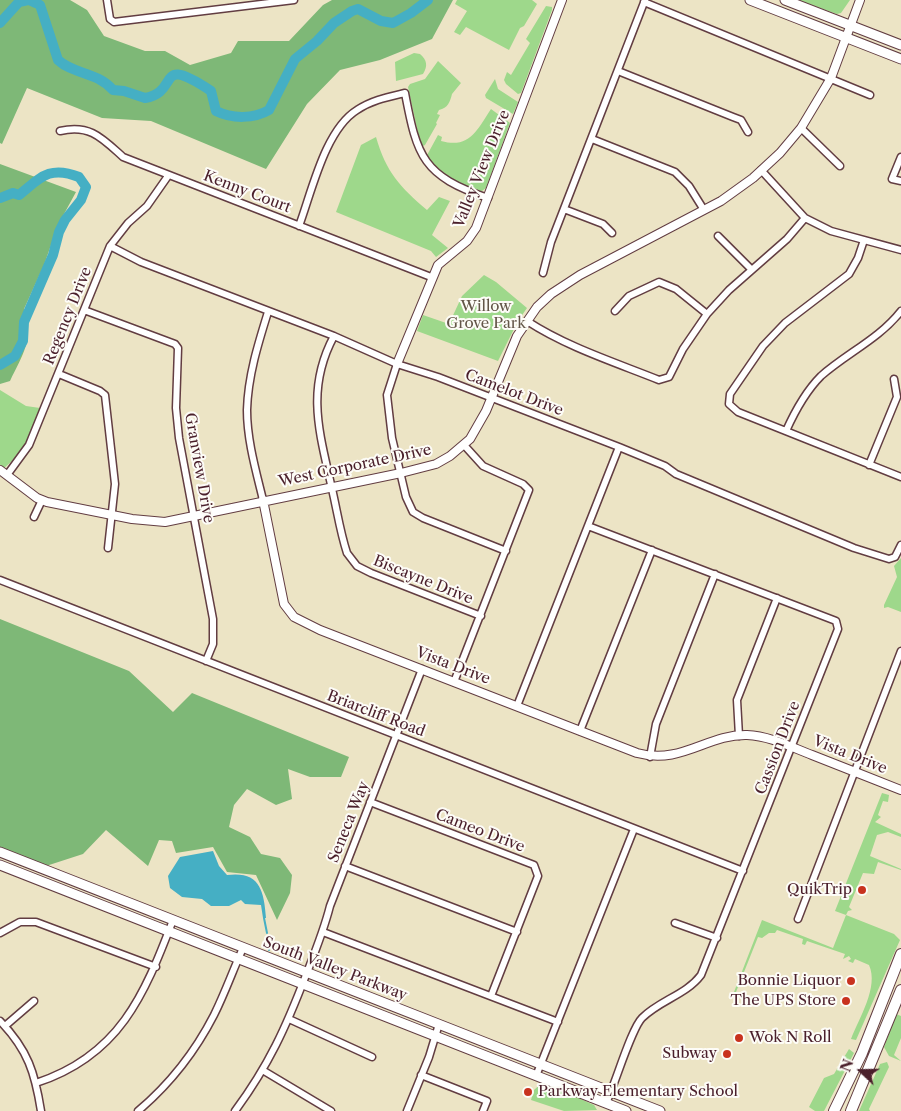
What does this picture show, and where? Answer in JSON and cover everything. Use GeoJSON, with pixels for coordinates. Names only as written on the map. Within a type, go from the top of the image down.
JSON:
{"type":"FeatureCollection","features":[{"type":"Feature","properties":{"kind":"main road"},"geometry":{"type":"LineString","coordinates":[[750,0],[901,59]]}},
{"type":"Feature","properties":{"kind":"main road"},"geometry":{"type":"LineString","coordinates":[[785,0],[901,45]]}},
{"type":"Feature","properties":{"kind":"main road","name":"South Valley Parkway"},"geometry":{"type":"LineString","coordinates":[[0,852],[660,1111]]}},
{"type":"Feature","properties":{"kind":"main road","name":"South Valley Parkway"},"geometry":{"type":"LineString","coordinates":[[0,865],[626,1111]]}},
{"type":"Feature","properties":{"kind":"main road"},"geometry":{"type":"LineString","coordinates":[[834,1111],[862,1052],[901,954]]}},
{"type":"Feature","properties":{"kind":"main road"},"geometry":{"type":"LineString","coordinates":[[852,1108],[901,990]]}},
{"type":"Feature","properties":{"kind":"main road"},"geometry":{"type":"LineString","coordinates":[[877,1051],[872,1047],[872,1043],[883,1013],[885,994]]}},
{"type":"Feature","properties":{"kind":"main road"},"geometry":{"type":"LineString","coordinates":[[852,1108],[852,1096],[866,1060],[862,1052]]}},
{"type":"Feature","properties":{"kind":"street"},"geometry":{"type":"LineString","coordinates":[[107,0],[110,19],[114,22],[294,0]]}},
{"type":"Feature","properties":{"kind":"street","name":"Valley View Drive"},"geometry":{"type":"LineString","coordinates":[[398,364],[431,277],[438,265],[467,241],[476,228],[562,0]]}},
{"type":"Feature","properties":{"kind":"street","name":"West Corporate Drive"},"geometry":{"type":"LineString","coordinates":[[0,470],[42,500],[112,516],[165,522],[263,500],[332,488],[436,464],[464,445],[478,427],[514,341],[538,307],[566,282],[721,201],[780,153],[801,128],[831,78],[860,0]]}},
{"type":"Feature","properties":{"kind":"street"},"geometry":{"type":"LineString","coordinates":[[543,273],[551,242],[645,1],[870,95]]}},
{"type":"Feature","properties":{"kind":"street"},"geometry":{"type":"LineString","coordinates":[[618,71],[734,116],[741,120],[748,132]]}},
{"type":"Feature","properties":{"kind":"street"},"geometry":{"type":"LineString","coordinates":[[299,226],[331,140],[340,125],[357,110],[376,100],[405,93],[418,147],[430,169],[459,187],[488,198]]}},
{"type":"Feature","properties":{"kind":"street","name":"Kenny Court"},"geometry":{"type":"LineString","coordinates":[[60,131],[75,127],[99,135],[123,157],[431,277]]}},
{"type":"Feature","properties":{"kind":"street"},"geometry":{"type":"LineString","coordinates":[[801,128],[840,166]]}},
{"type":"Feature","properties":{"kind":"street"},"geometry":{"type":"LineString","coordinates":[[592,139],[675,172],[689,186],[704,210]]}},
{"type":"Feature","properties":{"kind":"street"},"geometry":{"type":"LineString","coordinates":[[901,157],[892,179],[901,181]]}},
{"type":"Feature","properties":{"kind":"street"},"geometry":{"type":"LineString","coordinates":[[761,170],[804,218],[831,231],[901,250]]}},
{"type":"Feature","properties":{"kind":"street","name":"Regency Drive"},"geometry":{"type":"LineString","coordinates":[[7,475],[30,444],[110,246],[128,223],[147,206],[168,176]]}},
{"type":"Feature","properties":{"kind":"street"},"geometry":{"type":"LineString","coordinates":[[564,209],[603,224],[612,233]]}},
{"type":"Feature","properties":{"kind":"street"},"geometry":{"type":"LineString","coordinates":[[527,321],[551,336],[588,352],[659,380],[664,379],[670,376],[683,349],[707,314],[751,269],[787,239],[804,218]]}},
{"type":"Feature","properties":{"kind":"street"},"geometry":{"type":"LineString","coordinates":[[718,236],[751,269]]}},
{"type":"Feature","properties":{"kind":"street"},"geometry":{"type":"LineString","coordinates":[[864,240],[858,258],[849,274],[785,323],[762,346],[730,394],[728,404],[738,412],[901,477]]}},
{"type":"Feature","properties":{"kind":"street","name":"Camelot Drive"},"geometry":{"type":"LineString","coordinates":[[110,246],[141,262],[334,336],[398,364],[438,377],[619,447],[664,466],[676,474],[880,557],[892,559],[901,545]]}},
{"type":"Feature","properties":{"kind":"street"},"geometry":{"type":"LineString","coordinates":[[615,311],[629,296],[659,282],[676,289],[707,314]]}},
{"type":"Feature","properties":{"kind":"street","name":"Granview Drive"},"geometry":{"type":"LineString","coordinates":[[84,310],[175,344],[178,348],[176,408],[178,431],[213,619],[213,644],[206,661]]}},
{"type":"Feature","properties":{"kind":"street"},"geometry":{"type":"LineString","coordinates":[[786,431],[804,395],[821,376],[884,330],[901,311]]}},
{"type":"Feature","properties":{"kind":"street","name":"Vista Drive"},"geometry":{"type":"LineString","coordinates":[[268,312],[253,362],[247,410],[253,461],[263,500],[281,591],[284,604],[294,617],[320,630],[650,757],[674,756],[739,736],[771,739],[901,790]]}},
{"type":"Feature","properties":{"kind":"street","name":"Biscayne Drive"},"geometry":{"type":"LineString","coordinates":[[334,336],[322,365],[316,405],[318,427],[347,553],[357,566],[481,616]]}},
{"type":"Feature","properties":{"kind":"street"},"geometry":{"type":"LineString","coordinates":[[398,364],[388,386],[387,405],[392,438],[406,497],[413,512],[423,518],[506,551]]}},
{"type":"Feature","properties":{"kind":"street"},"geometry":{"type":"LineString","coordinates":[[59,374],[105,395],[115,484],[108,548]]}},
{"type":"Feature","properties":{"kind":"street"},"geometry":{"type":"LineString","coordinates":[[870,465],[897,397],[894,379]]}},
{"type":"Feature","properties":{"kind":"street"},"geometry":{"type":"LineString","coordinates":[[454,682],[529,490],[523,484],[483,466],[464,445]]}},
{"type":"Feature","properties":{"kind":"street"},"geometry":{"type":"LineString","coordinates":[[517,706],[619,447]]}},
{"type":"Feature","properties":{"kind":"street"},"geometry":{"type":"LineString","coordinates":[[34,517],[42,500]]}},
{"type":"Feature","properties":{"kind":"street","name":"Cassion Drive"},"geometry":{"type":"LineString","coordinates":[[588,526],[836,622],[838,629],[717,938],[697,980],[686,992],[655,1007],[638,1022],[612,1092],[606,1103]]}},
{"type":"Feature","properties":{"kind":"street"},"geometry":{"type":"LineString","coordinates":[[580,731],[652,550]]}},
{"type":"Feature","properties":{"kind":"street"},"geometry":{"type":"LineString","coordinates":[[650,757],[656,724],[715,574]]}},
{"type":"Feature","properties":{"kind":"street","name":"Briarcliff Road"},"geometry":{"type":"LineString","coordinates":[[0,580],[743,871]]}},
{"type":"Feature","properties":{"kind":"street"},"geometry":{"type":"LineString","coordinates":[[739,736],[737,700],[777,598]]}},
{"type":"Feature","properties":{"kind":"street"},"geometry":{"type":"LineString","coordinates":[[798,919],[901,651]]}},
{"type":"Feature","properties":{"kind":"street","name":"Seneca Way"},"geometry":{"type":"LineString","coordinates":[[235,1111],[264,1071],[289,1020],[323,932],[345,866],[422,669]]}},
{"type":"Feature","properties":{"kind":"street","name":"Cameo Drive"},"geometry":{"type":"LineString","coordinates":[[370,802],[534,865],[538,876],[491,996]]}},
{"type":"Feature","properties":{"kind":"street"},"geometry":{"type":"LineString","coordinates":[[536,1076],[542,1065],[634,829]]}},
{"type":"Feature","properties":{"kind":"street"},"geometry":{"type":"LineString","coordinates":[[345,866],[517,932]]}},
{"type":"Feature","properties":{"kind":"street"},"geometry":{"type":"LineString","coordinates":[[36,1083],[71,1069],[114,1034],[133,1011],[156,967],[173,920]]}},
{"type":"Feature","properties":{"kind":"street"},"geometry":{"type":"LineString","coordinates":[[0,933],[20,922],[36,922],[156,967]]}},
{"type":"Feature","properties":{"kind":"street"},"geometry":{"type":"LineString","coordinates":[[675,922],[717,938]]}},
{"type":"Feature","properties":{"kind":"street"},"geometry":{"type":"LineString","coordinates":[[323,932],[558,1022]]}},
{"type":"Feature","properties":{"kind":"street"},"geometry":{"type":"LineString","coordinates":[[138,1111],[176,1074],[199,1044],[215,1014],[243,948]]}},
{"type":"Feature","properties":{"kind":"street"},"geometry":{"type":"LineString","coordinates":[[34,1002],[2,1024],[18,1042],[31,1064],[41,1111]]}},
{"type":"Feature","properties":{"kind":"street"},"geometry":{"type":"LineString","coordinates":[[289,1020],[372,1057]]}},
{"type":"Feature","properties":{"kind":"street"},"geometry":{"type":"LineString","coordinates":[[407,1111],[430,1057],[434,1036],[439,1024]]}},
{"type":"Feature","properties":{"kind":"street"},"geometry":{"type":"LineString","coordinates":[[264,1071],[331,1111]]}},
{"type":"Feature","properties":{"kind":"street"},"geometry":{"type":"LineString","coordinates":[[421,1076],[487,1101],[483,1111]]}},
{"type":"Feature","properties":{"kind":"green space"},"geometry":{"type":"Polygon","coordinates":[[[0,0],[70,0],[87,10],[104,36],[145,51],[165,51],[190,65],[231,53],[238,41],[289,41],[323,5],[332,0],[453,0],[432,39],[380,60],[340,70],[307,104],[266,169],[151,121],[102,118],[27,88],[2,144],[0,143],[0,0]]]}},
{"type":"Feature","properties":{"kind":"green space"},"geometry":{"type":"Polygon","coordinates":[[[457,0],[532,0],[537,4],[524,26],[520,28],[509,50],[466,27],[460,35],[454,32],[467,11],[455,4],[457,0]]]}},
{"type":"Feature","properties":{"kind":"green space"},"geometry":{"type":"Polygon","coordinates":[[[797,0],[850,0],[841,13],[837,14],[797,0]]]}},
{"type":"Feature","properties":{"kind":"green space"},"geometry":{"type":"Polygon","coordinates":[[[546,6],[552,7],[552,10],[521,93],[518,94],[504,80],[507,72],[511,75],[530,43],[526,39],[546,6]]]}},
{"type":"Feature","properties":{"kind":"green space"},"geometry":{"type":"Polygon","coordinates":[[[414,53],[420,54],[425,61],[426,68],[423,74],[396,81],[395,62],[414,53]]]}},
{"type":"Feature","properties":{"kind":"green space"},"geometry":{"type":"Polygon","coordinates":[[[438,61],[461,83],[452,94],[445,108],[439,110],[437,114],[440,115],[437,124],[425,145],[421,147],[408,87],[410,84],[425,79],[438,61]]]}},
{"type":"Feature","properties":{"kind":"green space"},"geometry":{"type":"Polygon","coordinates":[[[495,79],[498,89],[518,102],[513,114],[486,98],[485,95],[495,79]]]}},
{"type":"Feature","properties":{"kind":"green space"},"geometry":{"type":"Polygon","coordinates":[[[491,109],[510,123],[486,188],[482,191],[466,188],[451,180],[426,157],[438,135],[442,137],[441,141],[451,143],[466,140],[477,130],[491,109]]]}},
{"type":"Feature","properties":{"kind":"green space"},"geometry":{"type":"Polygon","coordinates":[[[376,137],[384,160],[395,178],[427,210],[439,197],[450,201],[432,235],[448,248],[436,257],[431,251],[336,212],[361,145],[376,137]]]}},
{"type":"Feature","properties":{"kind":"green space"},"geometry":{"type":"Polygon","coordinates":[[[0,164],[76,192],[58,225],[44,265],[24,309],[28,330],[23,355],[10,381],[0,384],[0,164]]]}},
{"type":"Feature","properties":{"kind":"green space","name":"Willow Grove Park"},"geometry":{"type":"Polygon","coordinates":[[[484,275],[496,282],[527,308],[518,321],[498,361],[417,331],[423,315],[449,324],[462,296],[484,275]]]}},
{"type":"Feature","properties":{"kind":"green space"},"geometry":{"type":"Polygon","coordinates":[[[0,390],[26,406],[40,408],[22,448],[17,456],[4,468],[0,466],[0,390]]]}},
{"type":"Feature","properties":{"kind":"green space"},"geometry":{"type":"Polygon","coordinates":[[[901,558],[901,612],[888,607],[884,608],[884,605],[897,577],[894,566],[901,558]]]}},
{"type":"Feature","properties":{"kind":"green space"},"geometry":{"type":"Polygon","coordinates":[[[0,619],[129,671],[173,712],[192,693],[349,757],[341,777],[310,777],[288,769],[292,799],[276,805],[247,789],[234,805],[229,827],[250,837],[261,854],[280,858],[292,875],[290,893],[277,920],[256,875],[227,872],[213,847],[176,853],[172,841],[159,840],[148,866],[106,830],[83,854],[46,866],[0,849],[0,619]]]}},
{"type":"Feature","properties":{"kind":"green space"},"geometry":{"type":"Polygon","coordinates":[[[882,793],[889,795],[888,802],[883,801],[878,815],[881,817],[875,822],[901,834],[901,837],[888,832],[877,835],[870,856],[901,870],[878,862],[874,874],[863,873],[849,907],[852,910],[848,911],[846,915],[835,911],[882,793]]]}},
{"type":"Feature","properties":{"kind":"green space"},"geometry":{"type":"Polygon","coordinates":[[[846,915],[894,934],[900,940],[856,1040],[851,1039],[870,993],[871,974],[869,965],[855,959],[853,963],[848,961],[851,959],[849,956],[843,959],[845,954],[807,941],[805,945],[802,944],[803,939],[777,930],[775,933],[769,933],[762,938],[758,937],[736,992],[734,992],[762,920],[833,948],[846,915]]]}},
{"type":"Feature","properties":{"kind":"green space"},"geometry":{"type":"Polygon","coordinates":[[[896,1014],[901,1016],[901,1038],[894,1055],[901,1061],[889,1056],[884,1047],[896,1014]]]}},
{"type":"Feature","properties":{"kind":"green space"},"geometry":{"type":"Polygon","coordinates":[[[849,1049],[854,1053],[824,1111],[815,1111],[809,1107],[824,1078],[834,1074],[849,1049]]]}},
{"type":"Feature","properties":{"kind":"green space"},"geometry":{"type":"Polygon","coordinates":[[[887,1062],[889,1067],[869,1109],[870,1111],[859,1111],[880,1064],[887,1062]]]}},
{"type":"Feature","properties":{"kind":"green space"},"geometry":{"type":"Polygon","coordinates":[[[543,1082],[594,1105],[597,1110],[564,1111],[531,1100],[534,1090],[543,1082]]]}},
{"type":"Feature","properties":{"kind":"water"},"geometry":{"type":"Polygon","coordinates":[[[213,851],[219,866],[227,875],[246,876],[258,884],[264,898],[266,918],[263,918],[261,905],[245,904],[241,900],[229,906],[211,906],[202,899],[182,897],[170,888],[168,876],[180,857],[213,851]]]}},
{"type":"Feature","properties":{"kind":"waterway"},"geometry":{"type":"LineString","coordinates":[[0,23],[19,2],[28,0]]}},
{"type":"Feature","properties":{"kind":"waterway"},"geometry":{"type":"LineString","coordinates":[[29,0],[40,5],[58,60],[64,65],[99,79],[113,90],[124,91],[145,98],[156,94],[170,78],[175,75],[182,75],[211,91],[216,111],[236,117],[257,115],[269,110],[295,59],[317,41],[334,23],[352,11],[358,9],[381,21],[393,23],[411,13],[428,0]]}},
{"type":"Feature","properties":{"kind":"waterway"},"geometry":{"type":"LineString","coordinates":[[0,198],[13,193],[19,195],[39,179],[52,173],[60,172],[79,177],[86,187],[81,200],[65,220],[59,232],[53,255],[24,322],[23,341],[15,356],[0,365]]}},
{"type":"Feature","properties":{"kind":"waterway"},"geometry":{"type":"LineString","coordinates":[[264,918],[267,933]]}},
{"type":"Feature","properties":{"kind":"waterway"},"geometry":{"type":"LineString","coordinates":[[267,941],[269,950]]}},
{"type":"Feature","properties":{"kind":"place","name":"QuikTrip"},"geometry":{"type":"Point","coordinates":[862,890]}},
{"type":"Feature","properties":{"kind":"place","name":"Bonnie Liquor"},"geometry":{"type":"Point","coordinates":[851,981]}},
{"type":"Feature","properties":{"kind":"place","name":"The UPS Store"},"geometry":{"type":"Point","coordinates":[846,1001]}},
{"type":"Feature","properties":{"kind":"place","name":"Wok N Roll"},"geometry":{"type":"Point","coordinates":[739,1038]}},
{"type":"Feature","properties":{"kind":"place","name":"Subway"},"geometry":{"type":"Point","coordinates":[727,1054]}},
{"type":"Feature","properties":{"kind":"place","name":"Parkway Elementary School"},"geometry":{"type":"Point","coordinates":[528,1092]}}]}
